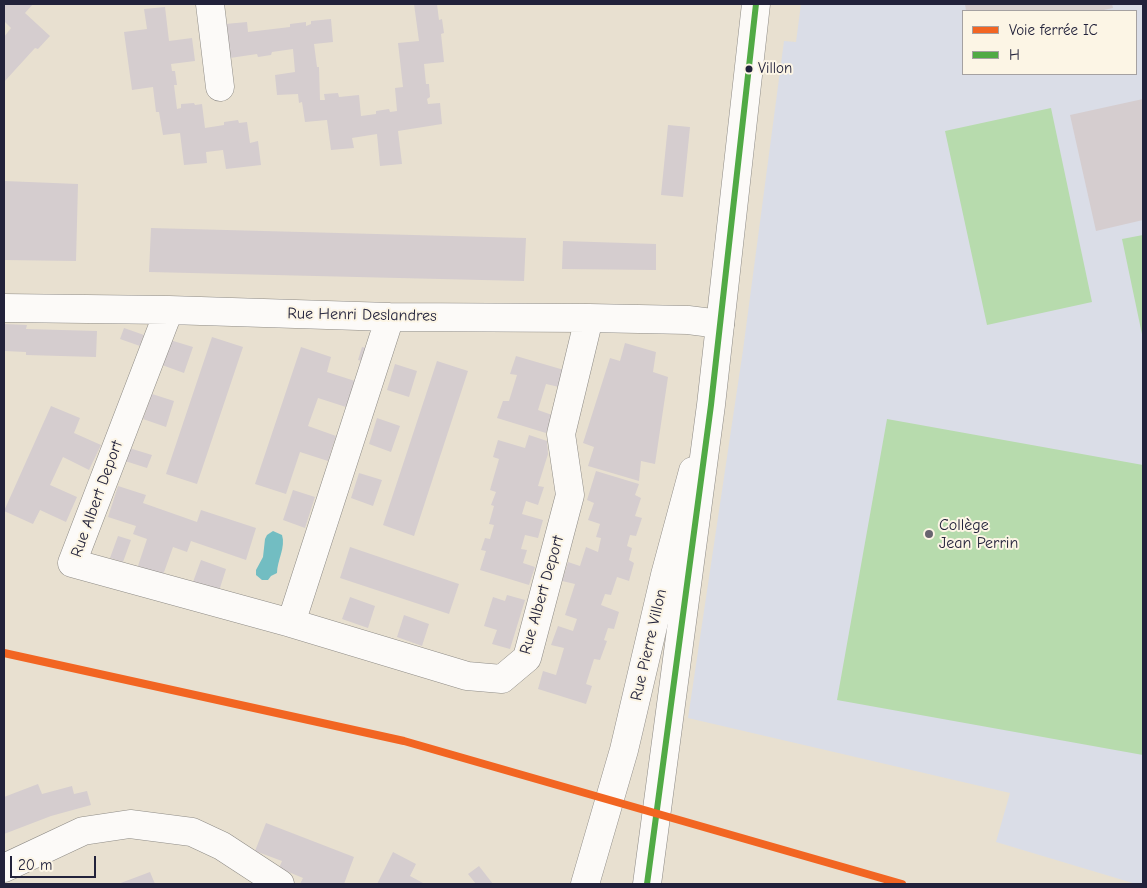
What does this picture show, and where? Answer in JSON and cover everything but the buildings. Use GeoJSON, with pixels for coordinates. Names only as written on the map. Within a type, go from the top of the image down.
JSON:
{"type":"FeatureCollection","features":[{"type":"Feature","properties":{"kind":"street"},"geometry":{"type":"LineString","coordinates":[[210,4],[220,87]]}},
{"type":"Feature","properties":{"kind":"street","name":"Rue Pierre Villon"},"geometry":{"type":"LineString","coordinates":[[647,882],[711,405],[756,4]]}},
{"type":"Feature","properties":{"kind":"street","name":"Rue Henri Deslandres"},"geometry":{"type":"LineString","coordinates":[[4,308],[169,310],[390,317],[688,320],[720,324]]}},
{"type":"Feature","properties":{"kind":"street","name":"Rue Albert Deport"},"geometry":{"type":"LineString","coordinates":[[169,310],[72,563],[291,623],[467,676],[502,679],[527,658],[570,495],[561,434],[589,318]]}},
{"type":"Feature","properties":{"kind":"street"},"geometry":{"type":"LineString","coordinates":[[291,623],[390,317]]}},
{"type":"Feature","properties":{"kind":"street","name":"Rue Pierre Villon"},"geometry":{"type":"LineString","coordinates":[[588,873],[624,750],[665,575],[711,405]]}},
{"type":"Feature","properties":{"kind":"street"},"geometry":{"type":"LineString","coordinates":[[4,868],[83,832],[130,824],[192,832],[222,846],[280,884]]}},
{"type":"Feature","properties":{"kind":"shaded area","name":"Collège Jean Perrin"},"geometry":{"type":"Polygon","coordinates":[[[801,4],[1143,4],[1143,884],[1136,884],[996,842],[1010,793],[688,718],[743,350],[784,41],[796,42],[801,4]]]}},
{"type":"Feature","properties":{"kind":"green space"},"geometry":{"type":"Polygon","coordinates":[[[1051,108],[1092,302],[987,325],[945,131],[1051,108]]]}},
{"type":"Feature","properties":{"kind":"green space"},"geometry":{"type":"Polygon","coordinates":[[[1143,235],[1143,339],[1122,239],[1143,235]]]}},
{"type":"Feature","properties":{"kind":"green space"},"geometry":{"type":"Polygon","coordinates":[[[887,419],[1143,465],[1143,755],[837,700],[887,419]]]}},
{"type":"Feature","properties":{"kind":"water"},"geometry":{"type":"Polygon","coordinates":[[[273,531],[282,535],[283,540],[277,573],[268,580],[262,580],[256,575],[256,570],[263,557],[265,539],[273,531]]]}},
{"type":"Feature","properties":{"kind":"rail line","name":"IC"},"geometry":{"type":"LineString","coordinates":[[4,653],[404,741],[902,884]]}},
{"type":"Feature","properties":{"kind":"transit line","name":"H"},"geometry":{"type":"LineString","coordinates":[[647,884],[711,405],[756,4]]}},
{"type":"Feature","properties":{"kind":"place","name":"Villon"},"geometry":{"type":"Point","coordinates":[749,69]}},
{"type":"Feature","properties":{"kind":"place","name":"Collège Jean Perrin"},"geometry":{"type":"Point","coordinates":[929,534]}}]}
